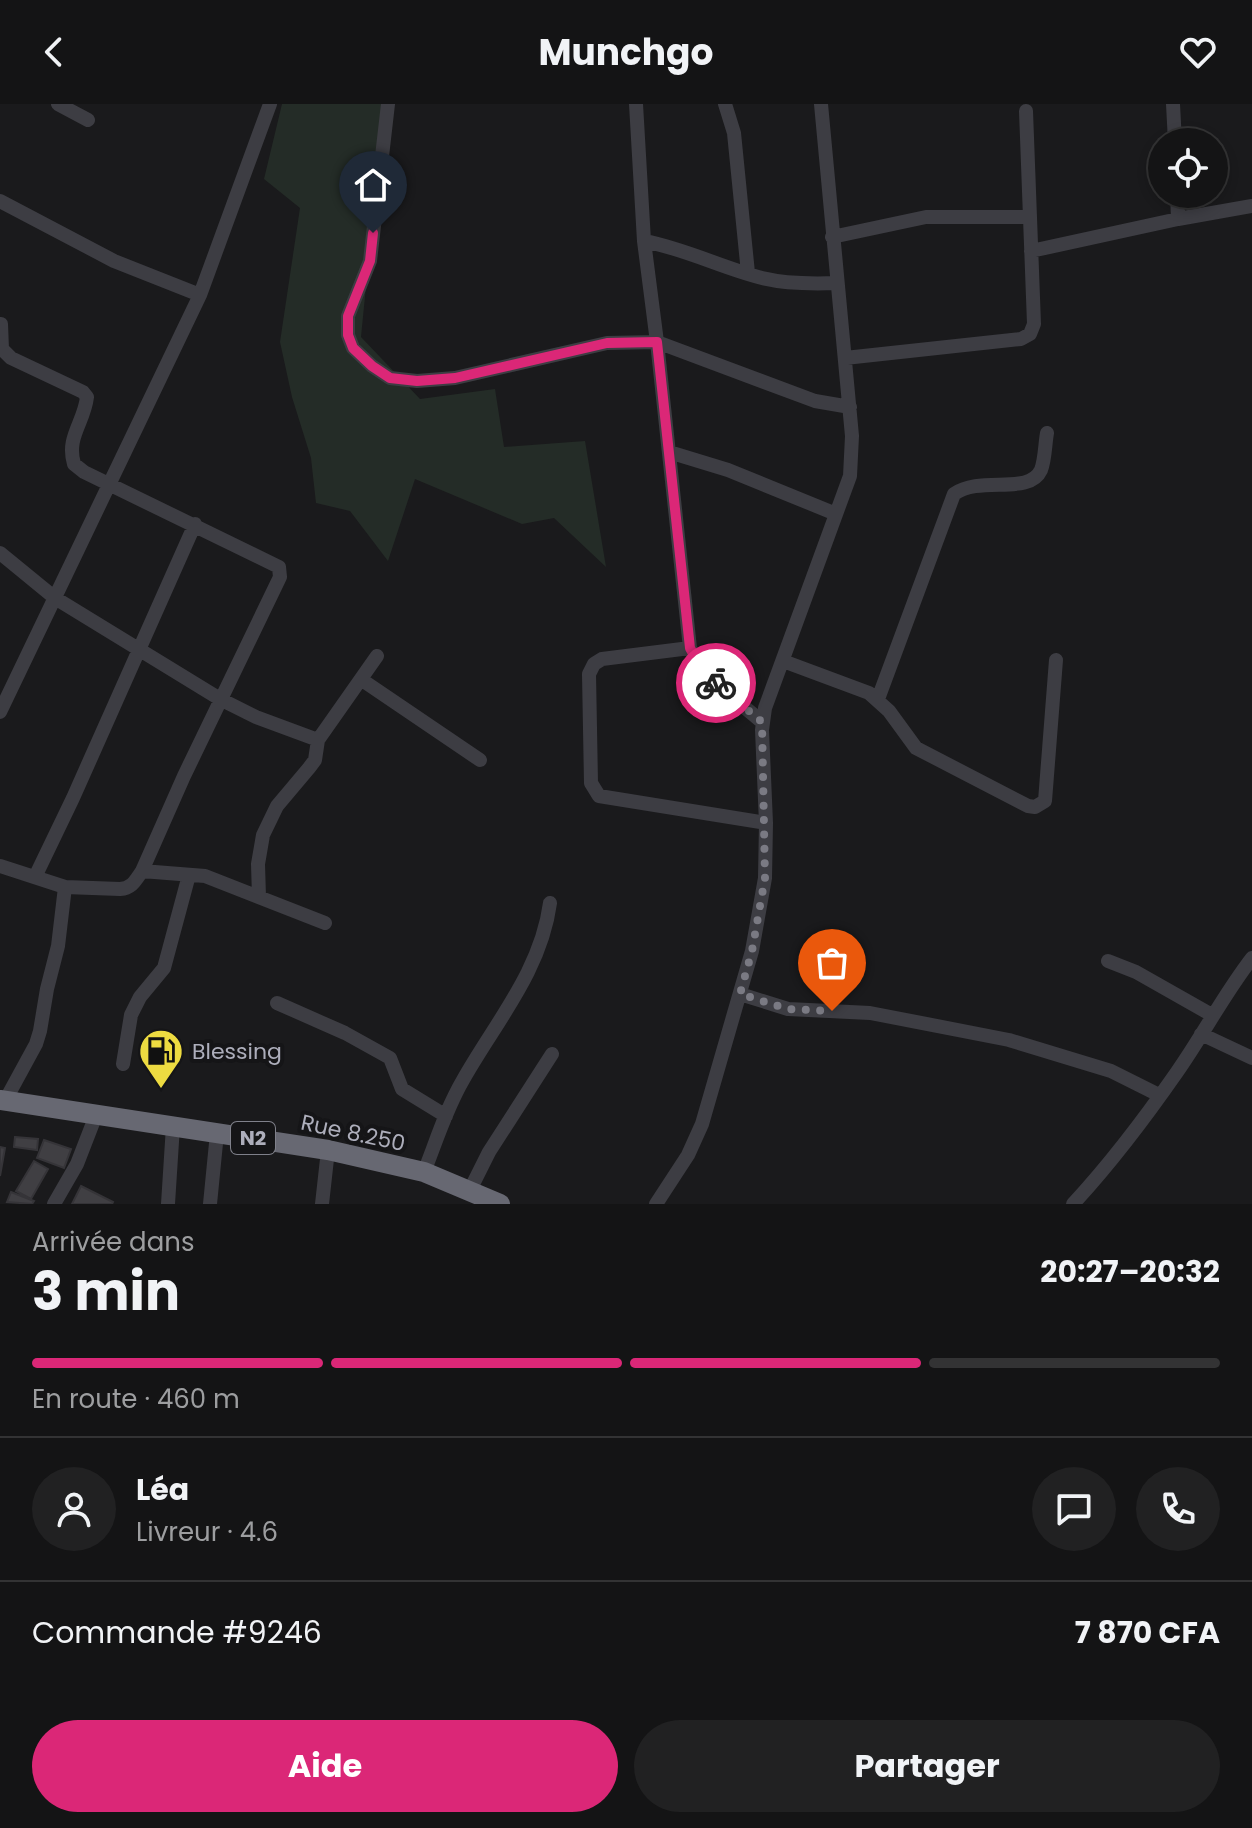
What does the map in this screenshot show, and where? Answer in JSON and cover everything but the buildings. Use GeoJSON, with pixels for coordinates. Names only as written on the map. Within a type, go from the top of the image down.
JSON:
{"type":"FeatureCollection","features":[{"type":"Feature","properties":{"kind":"highway","name":"Rue 8.250"},"geometry":{"type":"LineString","coordinates":[[2,1101],[328,1150],[424,1172],[500,1204]]}},
{"type":"Feature","properties":{"kind":"street"},"geometry":{"type":"LineString","coordinates":[[58,104],[88,120]]}},
{"type":"Feature","properties":{"kind":"street"},"geometry":{"type":"LineString","coordinates":[[0,712],[200,295],[270,104]]}},
{"type":"Feature","properties":{"kind":"street"},"geometry":{"type":"LineString","coordinates":[[388,104],[370,261],[348,316],[348,335],[353,348],[390,378],[417,381],[455,378],[607,343],[657,342],[815,401],[850,407]]}},
{"type":"Feature","properties":{"kind":"street"},"geometry":{"type":"LineString","coordinates":[[636,104],[644,241],[690,648],[713,680],[762,722]]}},
{"type":"Feature","properties":{"kind":"street"},"geometry":{"type":"LineString","coordinates":[[725,104],[734,133],[748,273]]}},
{"type":"Feature","properties":{"kind":"street"},"geometry":{"type":"LineString","coordinates":[[656,1204],[688,1155],[702,1124],[740,994],[760,914],[765,878],[762,722],[850,476],[853,458],[821,104]]}},
{"type":"Feature","properties":{"kind":"street"},"geometry":{"type":"LineString","coordinates":[[1173,104],[1174,128]]}},
{"type":"Feature","properties":{"kind":"street"},"geometry":{"type":"LineString","coordinates":[[845,358],[1021,339],[1030,334],[1034,324],[1026,111]]}},
{"type":"Feature","properties":{"kind":"street"},"geometry":{"type":"LineString","coordinates":[[0,201],[114,261],[200,295]]}},
{"type":"Feature","properties":{"kind":"street"},"geometry":{"type":"LineString","coordinates":[[1031,251],[1252,206]]}},
{"type":"Feature","properties":{"kind":"street"},"geometry":{"type":"LineString","coordinates":[[1178,208],[1178,219]]}},
{"type":"Feature","properties":{"kind":"street"},"geometry":{"type":"LineString","coordinates":[[832,237],[926,217],[1030,217]]}},
{"type":"Feature","properties":{"kind":"street"},"geometry":{"type":"LineString","coordinates":[[644,241],[676,247],[761,278],[802,284],[836,283]]}},
{"type":"Feature","properties":{"kind":"street"},"geometry":{"type":"LineString","coordinates":[[0,866],[65,887],[128,888],[142,871],[220,699],[280,577],[279,567],[84,472],[74,464],[71,443],[87,397],[83,392],[11,358],[2,349],[1,324]]}},
{"type":"Feature","properties":{"kind":"street"},"geometry":{"type":"LineString","coordinates":[[878,699],[954,494],[979,484],[1024,485],[1034,479],[1041,470],[1047,433]]}},
{"type":"Feature","properties":{"kind":"street"},"geometry":{"type":"LineString","coordinates":[[669,452],[728,470],[836,514]]}},
{"type":"Feature","properties":{"kind":"street"},"geometry":{"type":"LineString","coordinates":[[35,877],[195,524]]}},
{"type":"Feature","properties":{"kind":"street"},"geometry":{"type":"LineString","coordinates":[[0,553],[55,598],[220,699],[256,717],[318,740]]}},
{"type":"Feature","properties":{"kind":"street"},"geometry":{"type":"LineString","coordinates":[[690,648],[602,659],[594,664],[589,674],[591,783],[594,791],[599,796],[766,823]]}},
{"type":"Feature","properties":{"kind":"street"},"geometry":{"type":"LineString","coordinates":[[259,897],[258,864],[263,835],[282,797],[315,760],[318,740],[377,656]]}},
{"type":"Feature","properties":{"kind":"street"},"geometry":{"type":"LineString","coordinates":[[783,661],[878,699],[924,754],[1035,807],[1045,801],[1056,660]]}},
{"type":"Feature","properties":{"kind":"street"},"geometry":{"type":"LineString","coordinates":[[362,680],[480,760]]}},
{"type":"Feature","properties":{"kind":"street"},"geometry":{"type":"LineString","coordinates":[[142,871],[205,876],[325,923]]}},
{"type":"Feature","properties":{"kind":"street"},"geometry":{"type":"LineString","coordinates":[[123,1064],[131,1015],[140,997],[164,968],[189,875]]}},
{"type":"Feature","properties":{"kind":"street"},"geometry":{"type":"LineString","coordinates":[[2,1101],[36,1044],[40,1031],[58,946],[65,887]]}},
{"type":"Feature","properties":{"kind":"street"},"geometry":{"type":"LineString","coordinates":[[424,1172],[462,1082],[519,990],[547,927],[550,903]]}},
{"type":"Feature","properties":{"kind":"street"},"geometry":{"type":"LineString","coordinates":[[1073,1204],[1131,1136],[1252,958]]}},
{"type":"Feature","properties":{"kind":"street"},"geometry":{"type":"LineString","coordinates":[[1108,961],[1136,972],[1212,1015]]}},
{"type":"Feature","properties":{"kind":"street"},"geometry":{"type":"LineString","coordinates":[[740,994],[788,1009],[870,1013],[1009,1040],[1111,1071],[1159,1095]]}},
{"type":"Feature","properties":{"kind":"street"},"geometry":{"type":"LineString","coordinates":[[277,1003],[345,1033],[390,1058],[402,1089],[446,1116]]}},
{"type":"Feature","properties":{"kind":"street"},"geometry":{"type":"LineString","coordinates":[[1201,1034],[1252,1058]]}},
{"type":"Feature","properties":{"kind":"street"},"geometry":{"type":"LineString","coordinates":[[470,1190],[489,1152],[552,1054]]}},
{"type":"Feature","properties":{"kind":"street"},"geometry":{"type":"LineString","coordinates":[[54,1204],[77,1164],[96,1115]]}},
{"type":"Feature","properties":{"kind":"street"},"geometry":{"type":"LineString","coordinates":[[168,1204],[173,1126]]}},
{"type":"Feature","properties":{"kind":"street"},"geometry":{"type":"LineString","coordinates":[[210,1204],[217,1133]]}},
{"type":"Feature","properties":{"kind":"street"},"geometry":{"type":"LineString","coordinates":[[322,1204],[328,1150]]}},
{"type":"Feature","properties":{"kind":"shaded area"},"geometry":{"type":"Polygon","coordinates":[[[282,104],[384,104],[361,337],[420,399],[495,389],[504,447],[585,441],[606,567],[554,518],[522,524],[415,479],[388,561],[350,511],[316,503],[311,458],[292,397],[280,342],[300,208],[264,179],[282,104]]]}},
{"type":"Feature","properties":{"kind":"way so far"},"geometry":{"type":"LineString","coordinates":[[716,683],[762,722],[765,878],[760,914],[740,994],[788,1009],[832,1011]]}},
{"type":"Feature","properties":{"kind":"place","name":"Blessing"},"geometry":{"type":"Point","coordinates":[161,1090]}},
{"type":"Feature","properties":{"kind":"route"},"geometry":{"type":"LineString","coordinates":[[373,233],[370,261],[348,316],[348,335],[353,348],[390,378],[417,381],[455,378],[607,343],[657,342],[690,648],[716,683]]}}]}
